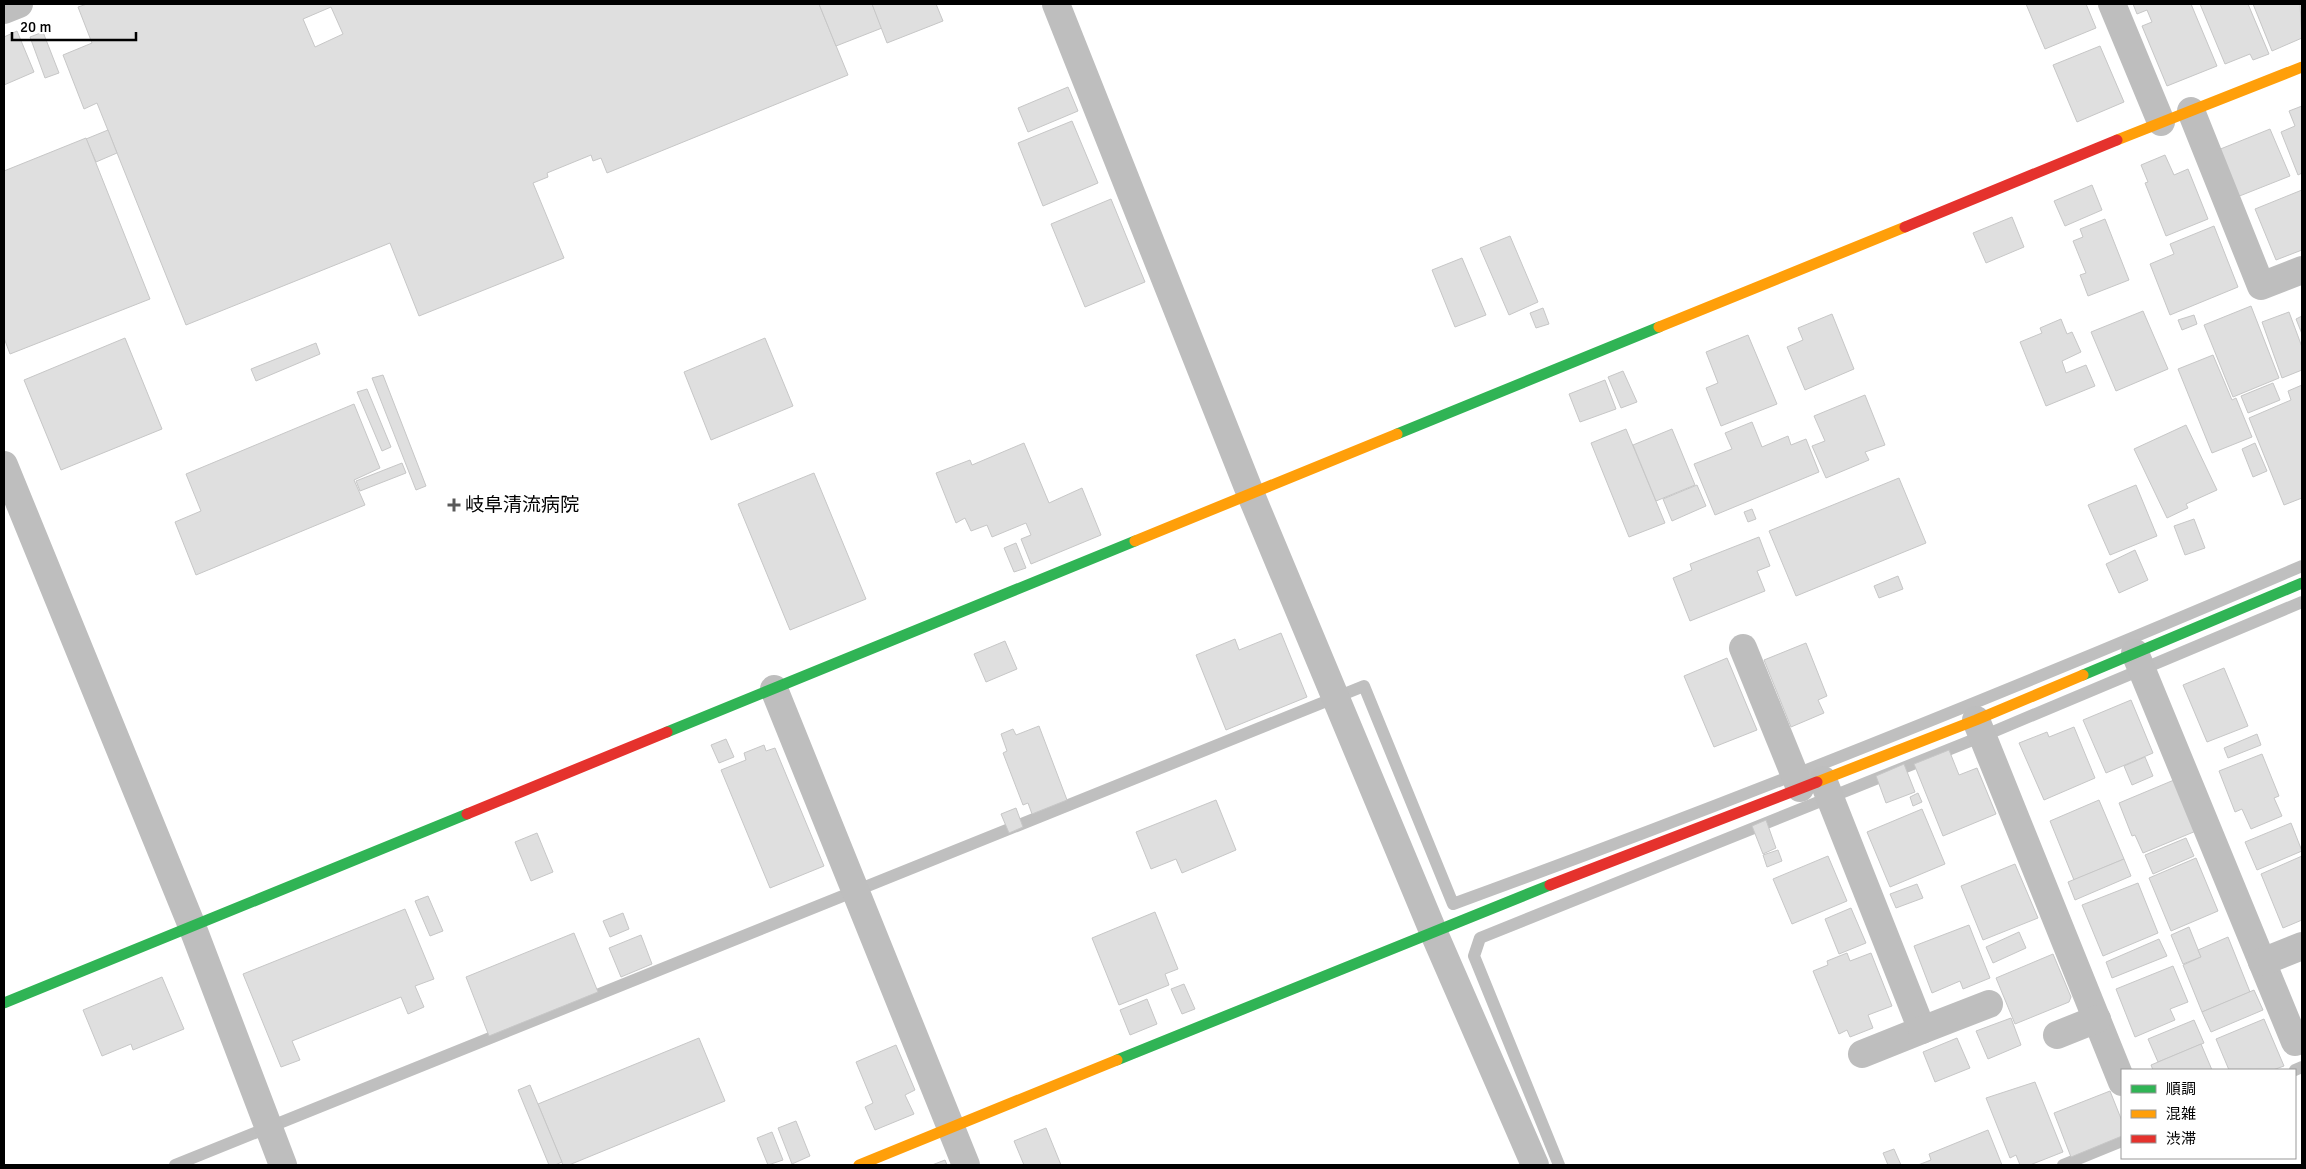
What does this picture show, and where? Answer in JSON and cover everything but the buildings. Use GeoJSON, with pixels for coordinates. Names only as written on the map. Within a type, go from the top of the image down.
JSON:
{"type":"FeatureCollection","features":[{"type":"Feature","properties":{"kind":"street"},"geometry":{"type":"LineString","coordinates":[[4,10],[19,4]]}},
{"type":"Feature","properties":{"kind":"street"},"geometry":{"type":"LineString","coordinates":[[1056,4],[1251,495],[1432,931],[1535,1165]]}},
{"type":"Feature","properties":{"kind":"street"},"geometry":{"type":"LineString","coordinates":[[2112,4],[2161,122]]}},
{"type":"Feature","properties":{"kind":"street"},"geometry":{"type":"LineString","coordinates":[[4,1004],[2161,122],[2302,67]]}},
{"type":"Feature","properties":{"kind":"street"},"geometry":{"type":"LineString","coordinates":[[2191,111],[2262,286],[2302,270]]}},
{"type":"Feature","properties":{"kind":"street"},"geometry":{"type":"LineString","coordinates":[[4,465],[192,926],[283,1165]]}},
{"type":"Feature","properties":{"kind":"street"},"geometry":{"type":"LineString","coordinates":[[859,1165],[1432,931],[1976,720],[2302,583]]}},
{"type":"Feature","properties":{"kind":"street"},"geometry":{"type":"LineString","coordinates":[[1743,648],[1811,784],[1922,1030]]}},
{"type":"Feature","properties":{"kind":"street"},"geometry":{"type":"LineString","coordinates":[[2135,653],[2295,1042]]}},
{"type":"Feature","properties":{"kind":"street"},"geometry":{"type":"LineString","coordinates":[[774,689],[966,1165]]}},
{"type":"Feature","properties":{"kind":"street"},"geometry":{"type":"LineString","coordinates":[[1976,720],[2121,1079]]}},
{"type":"Feature","properties":{"kind":"street"},"geometry":{"type":"LineString","coordinates":[[2262,962],[2302,946]]}},
{"type":"Feature","properties":{"kind":"street"},"geometry":{"type":"LineString","coordinates":[[1862,1054],[1989,1004]]}},
{"type":"Feature","properties":{"kind":"street"},"geometry":{"type":"LineString","coordinates":[[2057,1035],[2097,1019]]}},
{"type":"Feature","properties":{"kind":"waterway"},"geometry":{"type":"LineString","coordinates":[[175,1165],[1364,686],[1453,904],[1560,865],[1880,741],[2302,566]]}},
{"type":"Feature","properties":{"kind":"waterway"},"geometry":{"type":"LineString","coordinates":[[1559,1165],[1474,956],[1480,938],[1995,731],[2302,602]]}},
{"type":"Feature","properties":{"kind":"waterway"},"geometry":{"type":"LineString","coordinates":[[2296,1070],[2302,1067]]}},
{"type":"Feature","properties":{"kind":"waterway"},"geometry":{"type":"LineString","coordinates":[[2063,1165],[2121,1141]]}},
{"type":"Feature","properties":{"kind":"traffic: fast"},"geometry":{"type":"LineString","coordinates":[[1397,434],[1659,327]]}},
{"type":"Feature","properties":{"kind":"traffic: fast"},"geometry":{"type":"LineString","coordinates":[[667,732],[1135,541]]}},
{"type":"Feature","properties":{"kind":"traffic: fast"},"geometry":{"type":"LineString","coordinates":[[2083,675],[2302,583]]}},
{"type":"Feature","properties":{"kind":"traffic: fast"},"geometry":{"type":"LineString","coordinates":[[4,1003],[467,814]]}},
{"type":"Feature","properties":{"kind":"traffic: fast"},"geometry":{"type":"LineString","coordinates":[[1117,1060],[1550,885]]}},
{"type":"Feature","properties":{"kind":"traffic: slow"},"geometry":{"type":"LineString","coordinates":[[2117,140],[2302,67]]}},
{"type":"Feature","properties":{"kind":"traffic: slow"},"geometry":{"type":"LineString","coordinates":[[1659,327],[1905,227]]}},
{"type":"Feature","properties":{"kind":"traffic: slow"},"geometry":{"type":"LineString","coordinates":[[1135,541],[1397,434]]}},
{"type":"Feature","properties":{"kind":"traffic: slow"},"geometry":{"type":"LineString","coordinates":[[1817,782],[1976,720],[2083,675]]}},
{"type":"Feature","properties":{"kind":"traffic: slow"},"geometry":{"type":"LineString","coordinates":[[859,1165],[1117,1060]]}},
{"type":"Feature","properties":{"kind":"traffic: jam"},"geometry":{"type":"LineString","coordinates":[[1905,227],[2117,140]]}},
{"type":"Feature","properties":{"kind":"traffic: jam"},"geometry":{"type":"LineString","coordinates":[[467,814],[667,732]]}},
{"type":"Feature","properties":{"kind":"traffic: jam"},"geometry":{"type":"LineString","coordinates":[[1550,885],[1817,782]]}},
{"type":"Feature","properties":{"kind":"place","name":"岐阜清流病院"},"geometry":{"type":"Point","coordinates":[454,505]}}]}
